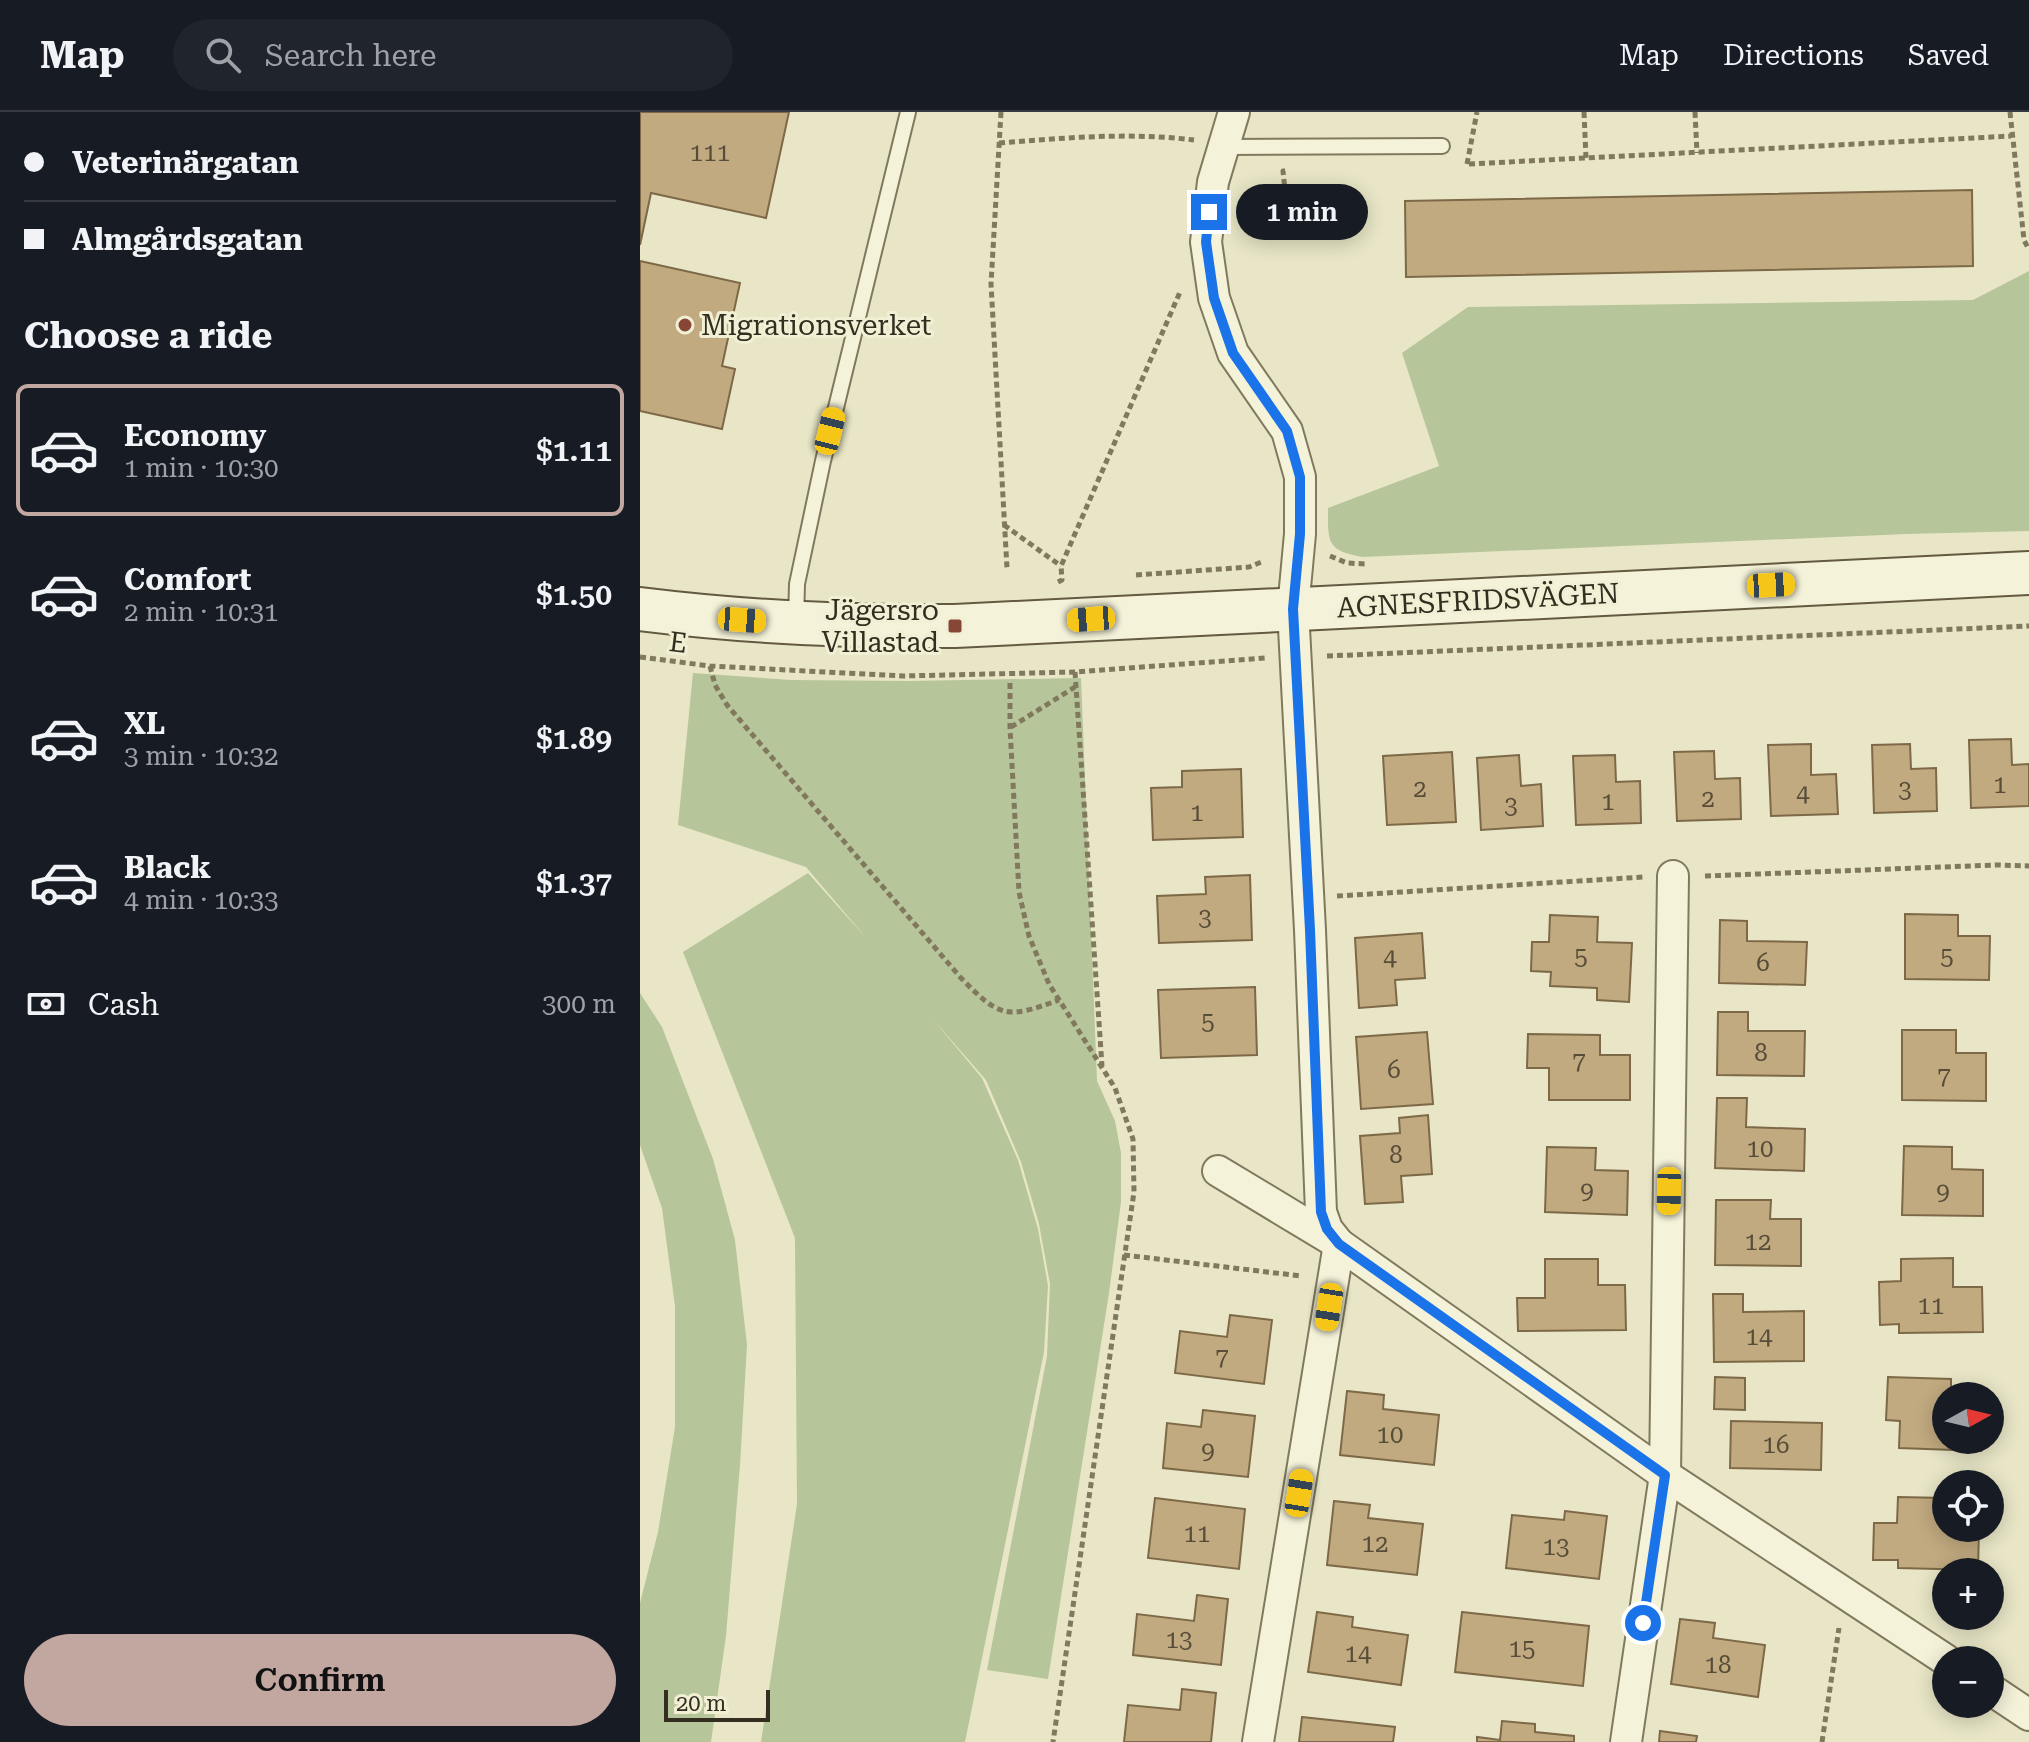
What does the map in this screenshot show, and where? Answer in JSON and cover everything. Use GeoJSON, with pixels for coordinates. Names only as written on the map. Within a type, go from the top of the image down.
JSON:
{"type":"FeatureCollection","features":[{"type":"Feature","properties":{"kind":"main road","name":"AGNESFRIDSVÄGEN"},"geometry":{"type":"LineString","coordinates":[[640,609],[796,624],[955,626],[2029,573]]}},
{"type":"Feature","properties":{"kind":"street"},"geometry":{"type":"LineString","coordinates":[[1234,112],[1213,182],[1206,242],[1214,298],[1233,353],[1287,431],[1300,477],[1300,534],[1293,609],[1321,1212],[1327,1229],[1339,1244],[1258,1742]]}},
{"type":"Feature","properties":{"kind":"street"},"geometry":{"type":"LineString","coordinates":[[1626,1742],[1665,1475],[1673,876]]}},
{"type":"Feature","properties":{"kind":"street"},"geometry":{"type":"LineString","coordinates":[[1218,1171],[1339,1244],[1665,1475],[1932,1651]]}},
{"type":"Feature","properties":{"kind":"street"},"geometry":{"type":"LineString","coordinates":[[2004,1698],[2029,1715]]}},
{"type":"Feature","properties":{"kind":"lane"},"geometry":{"type":"LineString","coordinates":[[796,624],[797,584],[823,461],[908,112]]}},
{"type":"Feature","properties":{"kind":"lane"},"geometry":{"type":"LineString","coordinates":[[1224,147],[1442,146]]}},
{"type":"Feature","properties":{"kind":"path"},"geometry":{"type":"LineString","coordinates":[[1001,112],[991,284],[1007,568]]}},
{"type":"Feature","properties":{"kind":"path"},"geometry":{"type":"LineString","coordinates":[[1584,112],[1586,158]]}},
{"type":"Feature","properties":{"kind":"path"},"geometry":{"type":"LineString","coordinates":[[1695,112],[1697,153]]}},
{"type":"Feature","properties":{"kind":"path"},"geometry":{"type":"LineString","coordinates":[[2010,112],[2024,240],[2029,250]]}},
{"type":"Feature","properties":{"kind":"path"},"geometry":{"type":"LineString","coordinates":[[999,143],[1153,135],[1203,141],[1224,147]]}},
{"type":"Feature","properties":{"kind":"path"},"geometry":{"type":"LineString","coordinates":[[1469,164],[2011,136]]}},
{"type":"Feature","properties":{"kind":"path"},"geometry":{"type":"LineString","coordinates":[[1048,584],[1062,580],[1061,566],[1181,291]]}},
{"type":"Feature","properties":{"kind":"path"},"geometry":{"type":"LineString","coordinates":[[1004,525],[1061,566]]}},
{"type":"Feature","properties":{"kind":"path","name":"E"},"geometry":{"type":"LineString","coordinates":[[640,657],[710,666],[903,676],[1075,672],[1247,659],[2029,626]]}},
{"type":"Feature","properties":{"kind":"path"},"geometry":{"type":"LineString","coordinates":[[958,663],[959,674]]}},
{"type":"Feature","properties":{"kind":"path"},"geometry":{"type":"LineString","coordinates":[[710,666],[715,685],[727,705],[984,1001],[1004,1012],[1025,1012],[1059,1000]]}},
{"type":"Feature","properties":{"kind":"path"},"geometry":{"type":"LineString","coordinates":[[1075,672],[1102,1068]]}},
{"type":"Feature","properties":{"kind":"path"},"geometry":{"type":"LineString","coordinates":[[1010,683],[1019,892],[1029,936],[1049,984],[1115,1088],[1133,1139],[1134,1192],[1053,1742]]}},
{"type":"Feature","properties":{"kind":"path"},"geometry":{"type":"LineString","coordinates":[[1010,728],[1075,687]]}},
{"type":"Feature","properties":{"kind":"path"},"geometry":{"type":"LineString","coordinates":[[1124,1255],[1300,1277],[1339,1244]]}},
{"type":"Feature","properties":{"kind":"path"},"geometry":{"type":"LineString","coordinates":[[1822,1742],[1844,1593]]}},
{"type":"Feature","properties":{"kind":"green space"},"geometry":{"type":"Polygon","coordinates":[[[2029,271],[2029,531],[1362,557],[1335,547],[1329,537],[1328,508],[1439,466],[1402,353],[1468,307],[1973,300],[2029,271]]]}},
{"type":"Feature","properties":{"kind":"green space"},"geometry":{"type":"Polygon","coordinates":[[[693,673],[791,680],[1081,678],[1097,1081],[1115,1121],[1121,1153],[1121,1202],[1048,1679],[987,1670],[1047,1356],[1050,1284],[1039,1224],[1021,1162],[986,1080],[931,1017],[982,1078],[1018,1160],[1038,1229],[1048,1286],[1044,1352],[965,1742],[761,1742],[797,1504],[795,1238],[683,952],[808,873],[867,939],[806,867],[678,825],[693,673]]]}},
{"type":"Feature","properties":{"kind":"green space"},"geometry":{"type":"Polygon","coordinates":[[[640,993],[662,1027],[713,1159],[735,1240],[747,1345],[726,1636],[711,1742],[640,1742],[640,1603],[658,1532],[675,1427],[675,1306],[662,1208],[640,1145],[640,993]]]}},
{"type":"Feature","properties":{"kind":"building"},"geometry":{"type":"Polygon","coordinates":[[[640,112],[789,112],[766,218],[651,193],[640,245],[640,112]]]}},
{"type":"Feature","properties":{"kind":"building"},"geometry":{"type":"Polygon","coordinates":[[[1972,190],[1973,266],[1406,277],[1405,201],[1972,190]]]}},
{"type":"Feature","properties":{"kind":"building","name":"Migrationsverket"},"geometry":{"type":"Polygon","coordinates":[[[640,261],[740,283],[722,366],[735,369],[722,429],[640,411],[640,261]]]}},
{"type":"Feature","properties":{"kind":"building"},"geometry":{"type":"Polygon","coordinates":[[[2011,739],[2012,765],[2029,764],[2029,806],[1971,808],[1969,740],[2011,739]]]}},
{"type":"Feature","properties":{"kind":"building"},"geometry":{"type":"Polygon","coordinates":[[[1811,744],[1811,775],[1836,774],[1838,814],[1771,816],[1768,745],[1811,744]]]}},
{"type":"Feature","properties":{"kind":"building"},"geometry":{"type":"Polygon","coordinates":[[[1910,744],[1911,769],[1936,768],[1937,811],[1874,813],[1872,745],[1910,744]]]}},
{"type":"Feature","properties":{"kind":"building"},"geometry":{"type":"Polygon","coordinates":[[[1714,751],[1715,779],[1740,778],[1741,819],[1677,821],[1674,752],[1714,751]]]}},
{"type":"Feature","properties":{"kind":"building"},"geometry":{"type":"Polygon","coordinates":[[[1452,752],[1456,822],[1387,825],[1383,756],[1452,752]]]}},
{"type":"Feature","properties":{"kind":"building"},"geometry":{"type":"Polygon","coordinates":[[[1519,755],[1521,786],[1541,784],[1543,826],[1481,830],[1477,758],[1519,755]]]}},
{"type":"Feature","properties":{"kind":"building"},"geometry":{"type":"Polygon","coordinates":[[[1615,755],[1616,782],[1640,781],[1641,823],[1576,825],[1573,756],[1615,755]]]}},
{"type":"Feature","properties":{"kind":"building"},"geometry":{"type":"Polygon","coordinates":[[[1241,769],[1243,837],[1153,840],[1151,788],[1182,787],[1182,771],[1241,769]]]}},
{"type":"Feature","properties":{"kind":"building"},"geometry":{"type":"Polygon","coordinates":[[[1250,875],[1252,940],[1159,943],[1157,896],[1206,894],[1205,877],[1250,875]]]}},
{"type":"Feature","properties":{"kind":"building"},"geometry":{"type":"Polygon","coordinates":[[[1905,914],[1958,915],[1958,936],[1990,936],[1989,980],[1905,979],[1905,914]]]}},
{"type":"Feature","properties":{"kind":"building"},"geometry":{"type":"Polygon","coordinates":[[[1550,915],[1598,917],[1597,942],[1632,943],[1629,1002],[1597,1000],[1597,988],[1550,986],[1551,972],[1531,971],[1532,942],[1549,942],[1550,915]]]}},
{"type":"Feature","properties":{"kind":"building"},"geometry":{"type":"Polygon","coordinates":[[[1720,920],[1747,921],[1747,941],[1807,942],[1805,985],[1719,983],[1720,920]]]}},
{"type":"Feature","properties":{"kind":"building"},"geometry":{"type":"Polygon","coordinates":[[[1422,933],[1425,978],[1395,980],[1397,1005],[1359,1008],[1355,938],[1422,933]]]}},
{"type":"Feature","properties":{"kind":"building"},"geometry":{"type":"Polygon","coordinates":[[[1255,987],[1257,1055],[1161,1058],[1158,990],[1255,987]]]}},
{"type":"Feature","properties":{"kind":"building"},"geometry":{"type":"Polygon","coordinates":[[[1718,1012],[1748,1012],[1748,1031],[1805,1031],[1804,1076],[1717,1075],[1718,1012]]]}},
{"type":"Feature","properties":{"kind":"building"},"geometry":{"type":"Polygon","coordinates":[[[1902,1030],[1956,1030],[1956,1053],[1986,1053],[1986,1101],[1902,1100],[1902,1030]]]}},
{"type":"Feature","properties":{"kind":"building"},"geometry":{"type":"Polygon","coordinates":[[[1427,1032],[1433,1104],[1361,1109],[1356,1037],[1427,1032]]]}},
{"type":"Feature","properties":{"kind":"building"},"geometry":{"type":"Polygon","coordinates":[[[1528,1034],[1600,1035],[1600,1055],[1630,1055],[1630,1100],[1549,1100],[1549,1068],[1527,1068],[1528,1034]]]}},
{"type":"Feature","properties":{"kind":"building"},"geometry":{"type":"Polygon","coordinates":[[[1717,1098],[1747,1098],[1746,1127],[1805,1129],[1804,1171],[1715,1168],[1717,1098]]]}},
{"type":"Feature","properties":{"kind":"building"},"geometry":{"type":"Polygon","coordinates":[[[1428,1115],[1432,1174],[1401,1176],[1403,1202],[1365,1204],[1360,1136],[1400,1133],[1399,1118],[1428,1115]]]}},
{"type":"Feature","properties":{"kind":"building"},"geometry":{"type":"Polygon","coordinates":[[[1904,1146],[1952,1147],[1952,1169],[1983,1170],[1983,1216],[1902,1215],[1904,1146]]]}},
{"type":"Feature","properties":{"kind":"building"},"geometry":{"type":"Polygon","coordinates":[[[1547,1147],[1596,1148],[1595,1170],[1628,1171],[1627,1215],[1545,1212],[1547,1147]]]}},
{"type":"Feature","properties":{"kind":"building"},"geometry":{"type":"Polygon","coordinates":[[[1716,1200],[1771,1200],[1770,1219],[1801,1219],[1801,1266],[1715,1265],[1716,1200]]]}},
{"type":"Feature","properties":{"kind":"building"},"geometry":{"type":"Polygon","coordinates":[[[1953,1258],[1953,1287],[1982,1287],[1983,1332],[1899,1333],[1899,1324],[1880,1325],[1879,1282],[1901,1281],[1901,1259],[1953,1258]]]}},
{"type":"Feature","properties":{"kind":"building"},"geometry":{"type":"Polygon","coordinates":[[[1545,1259],[1598,1259],[1598,1285],[1625,1285],[1626,1330],[1518,1331],[1517,1298],[1545,1298],[1545,1259]]]}},
{"type":"Feature","properties":{"kind":"building"},"geometry":{"type":"Polygon","coordinates":[[[1713,1294],[1743,1294],[1743,1312],[1804,1311],[1804,1361],[1714,1362],[1713,1294]]]}},
{"type":"Feature","properties":{"kind":"building"},"geometry":{"type":"Polygon","coordinates":[[[1230,1315],[1272,1320],[1264,1384],[1175,1373],[1180,1331],[1227,1337],[1230,1315]]]}},
{"type":"Feature","properties":{"kind":"building"},"geometry":{"type":"Polygon","coordinates":[[[1715,1377],[1745,1378],[1745,1410],[1714,1409],[1715,1377]]]}},
{"type":"Feature","properties":{"kind":"building"},"geometry":{"type":"Polygon","coordinates":[[[1888,1377],[1951,1379],[1951,1382],[1932,1382],[1932,1449],[1899,1448],[1900,1421],[1886,1420],[1888,1377]]]}},
{"type":"Feature","properties":{"kind":"building"},"geometry":{"type":"Polygon","coordinates":[[[1347,1391],[1384,1395],[1383,1409],[1439,1415],[1434,1465],[1340,1455],[1347,1391]]]}},
{"type":"Feature","properties":{"kind":"building"},"geometry":{"type":"Polygon","coordinates":[[[1203,1410],[1255,1416],[1248,1477],[1163,1468],[1167,1423],[1201,1427],[1203,1410]]]}},
{"type":"Feature","properties":{"kind":"building"},"geometry":{"type":"Polygon","coordinates":[[[1731,1421],[1822,1423],[1821,1470],[1730,1468],[1731,1421]]]}},
{"type":"Feature","properties":{"kind":"building"},"geometry":{"type":"Polygon","coordinates":[[[1898,1497],[1932,1498],[1932,1542],[1979,1542],[1978,1558],[1932,1558],[1932,1569],[1898,1568],[1898,1560],[1873,1560],[1874,1523],[1897,1523],[1898,1497]]]}},
{"type":"Feature","properties":{"kind":"building"},"geometry":{"type":"Polygon","coordinates":[[[1155,1498],[1245,1509],[1239,1569],[1148,1558],[1155,1498]]]}},
{"type":"Feature","properties":{"kind":"building"},"geometry":{"type":"Polygon","coordinates":[[[1334,1501],[1370,1505],[1368,1518],[1423,1524],[1417,1575],[1327,1565],[1334,1501]]]}},
{"type":"Feature","properties":{"kind":"building"},"geometry":{"type":"Polygon","coordinates":[[[1565,1511],[1607,1516],[1599,1579],[1506,1568],[1512,1515],[1564,1520],[1565,1511]]]}},
{"type":"Feature","properties":{"kind":"building"},"geometry":{"type":"Polygon","coordinates":[[[1197,1595],[1228,1599],[1221,1665],[1133,1655],[1137,1614],[1194,1621],[1197,1595]]]}},
{"type":"Feature","properties":{"kind":"building"},"geometry":{"type":"Polygon","coordinates":[[[1317,1612],[1353,1617],[1352,1627],[1408,1635],[1401,1685],[1308,1672],[1317,1612]]]}},
{"type":"Feature","properties":{"kind":"building"},"geometry":{"type":"Polygon","coordinates":[[[1462,1612],[1589,1626],[1583,1686],[1455,1672],[1462,1612]]]}},
{"type":"Feature","properties":{"kind":"building"},"geometry":{"type":"Polygon","coordinates":[[[1680,1619],[1715,1623],[1713,1638],[1765,1645],[1758,1697],[1671,1684],[1680,1619]]]}},
{"type":"Feature","properties":{"kind":"building"},"geometry":{"type":"Polygon","coordinates":[[[1182,1689],[1216,1693],[1211,1742],[1124,1742],[1128,1705],[1180,1710],[1182,1689]]]}},
{"type":"Feature","properties":{"kind":"building"},"geometry":{"type":"Polygon","coordinates":[[[1302,1717],[1395,1727],[1393,1742],[1299,1742],[1302,1717]]]}},
{"type":"Feature","properties":{"kind":"building"},"geometry":{"type":"Polygon","coordinates":[[[1502,1721],[1535,1724],[1535,1732],[1574,1736],[1574,1742],[1477,1742],[1477,1737],[1500,1740],[1502,1721]]]}},
{"type":"Feature","properties":{"kind":"building"},"geometry":{"type":"Polygon","coordinates":[[[1660,1731],[1697,1736],[1696,1742],[1659,1742],[1660,1731]]]}},
{"type":"Feature","properties":{"kind":"place","name":"Migrationsverket"},"geometry":{"type":"Point","coordinates":[685,325]}},
{"type":"Feature","properties":{"kind":"place","name":"Jägersro Villastad"},"geometry":{"type":"Point","coordinates":[955,626]}},
{"type":"Feature","properties":{"kind":"route"},"geometry":{"type":"LineString","coordinates":[[1209,212],[1206,242],[1214,298],[1233,353],[1287,431],[1300,477],[1300,534],[1293,609],[1321,1212],[1327,1229],[1339,1244],[1665,1475],[1643,1623]]}}]}
